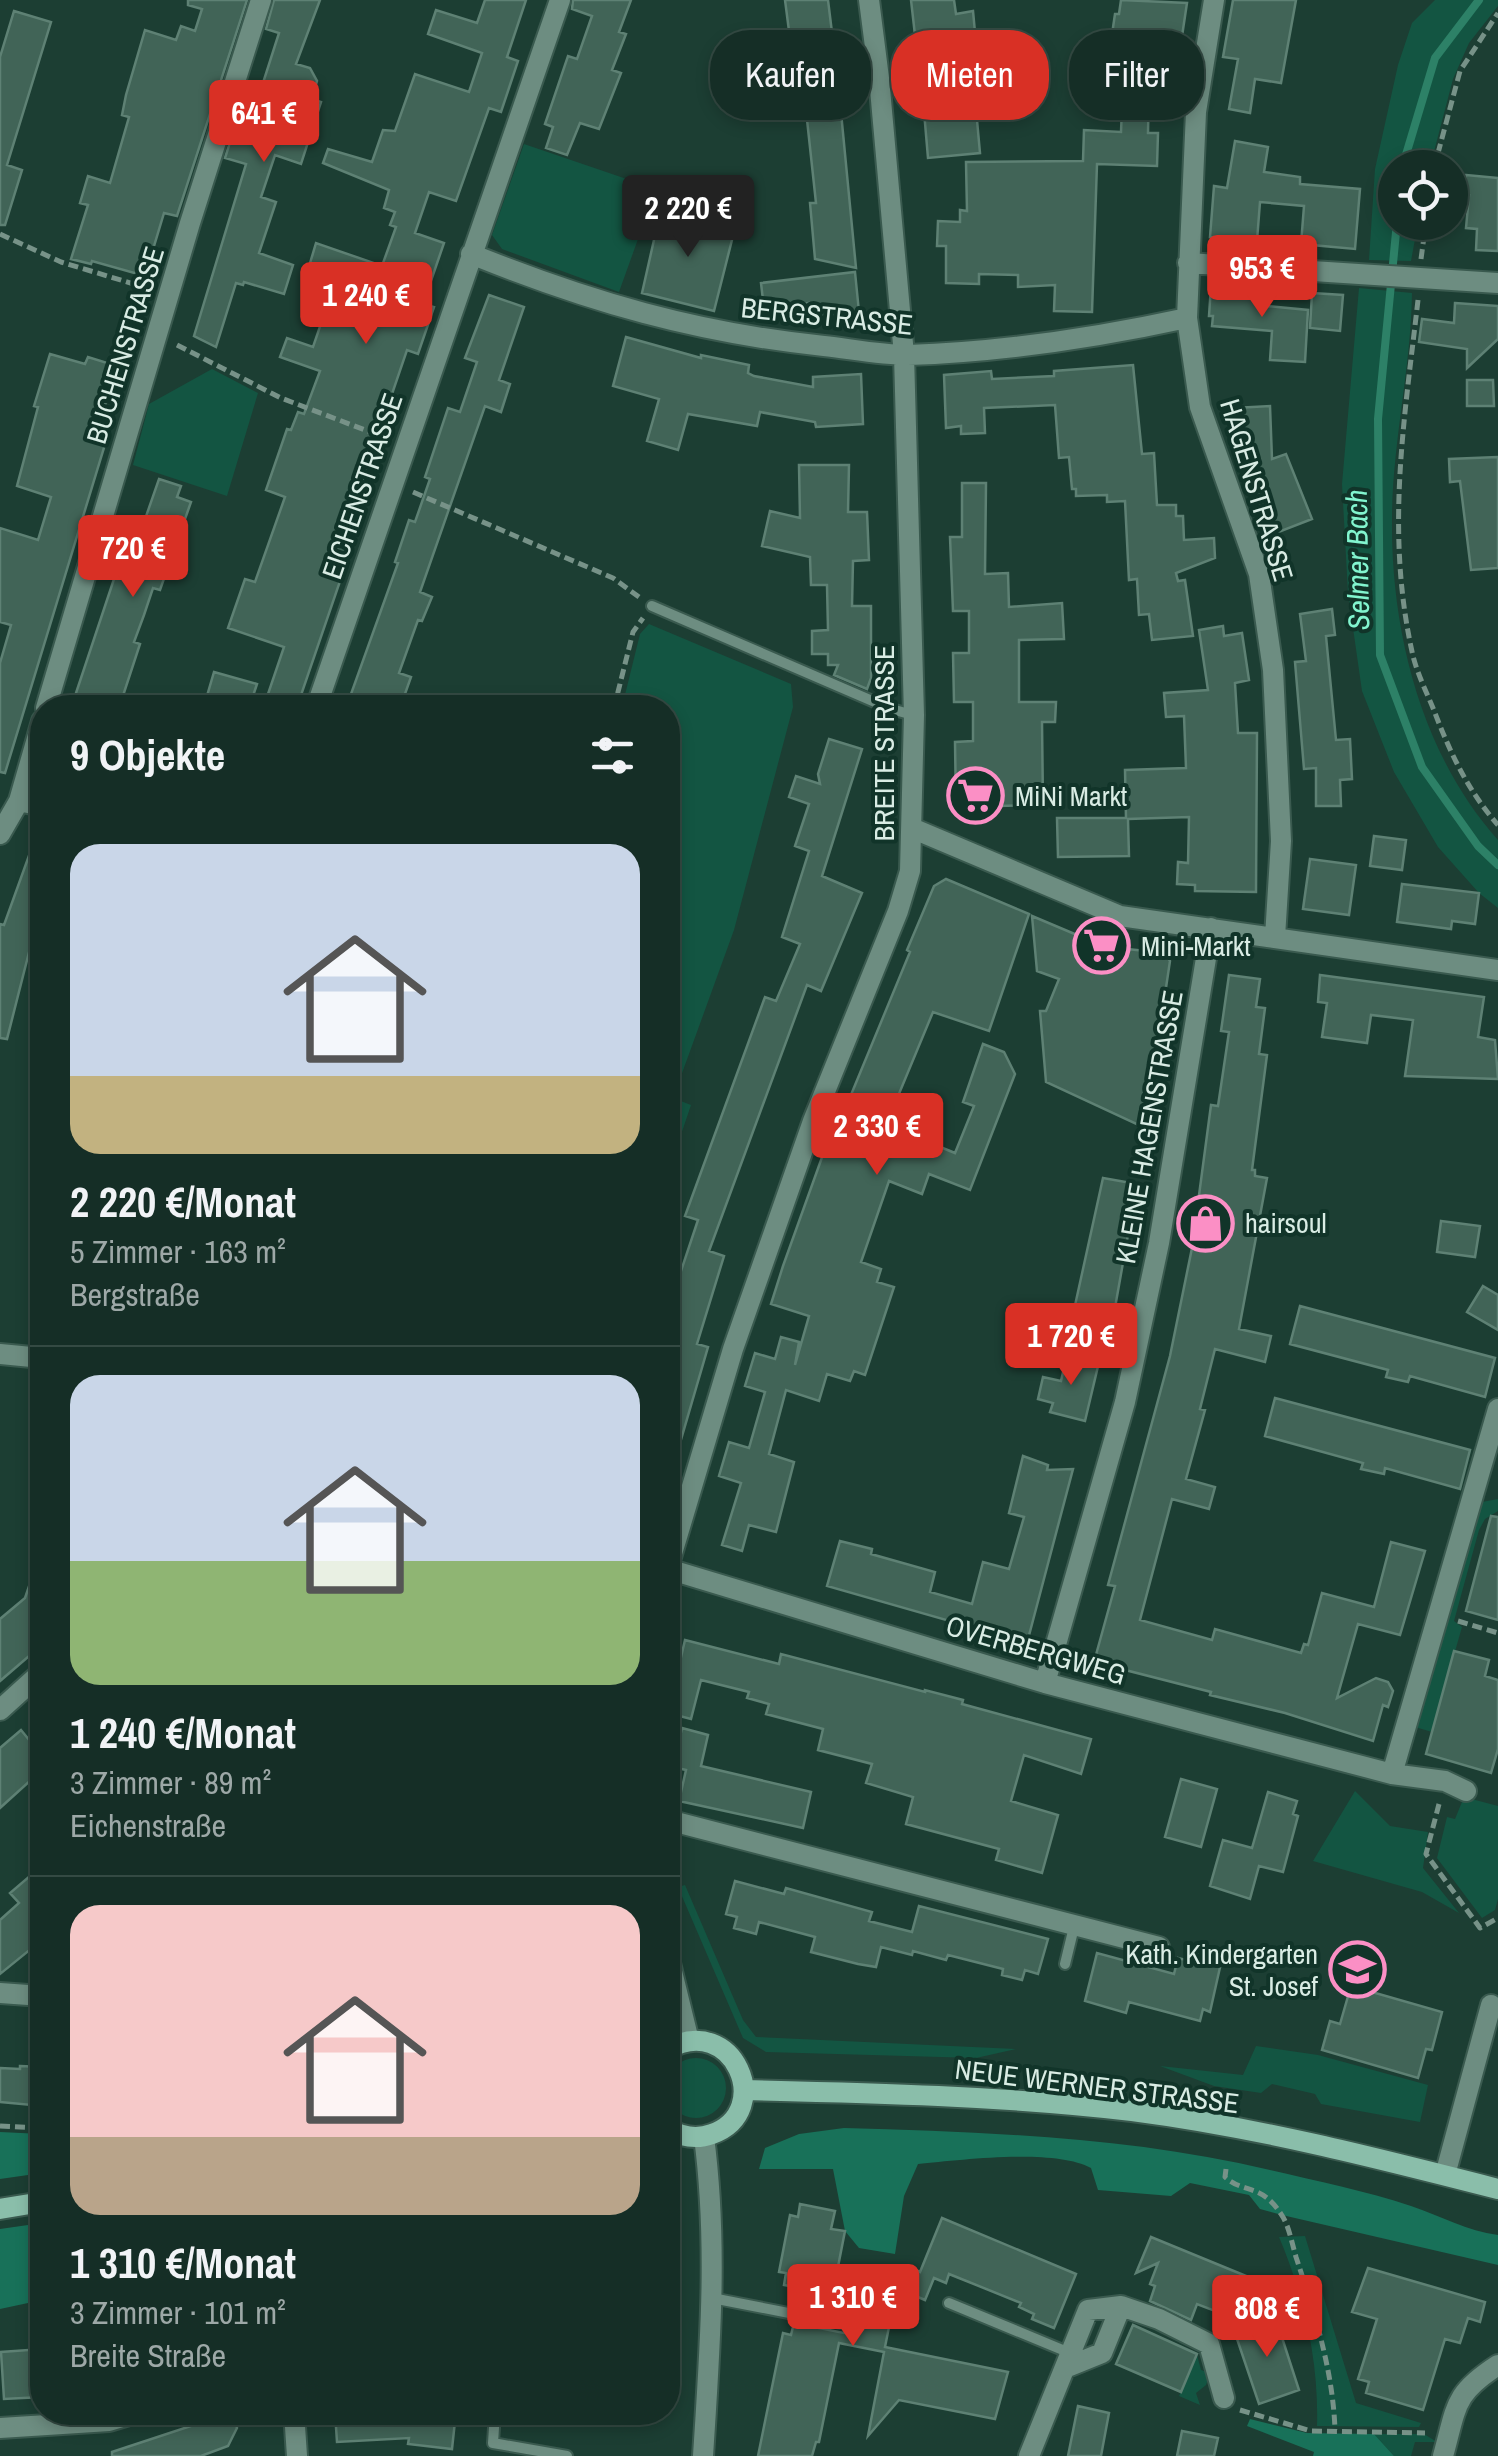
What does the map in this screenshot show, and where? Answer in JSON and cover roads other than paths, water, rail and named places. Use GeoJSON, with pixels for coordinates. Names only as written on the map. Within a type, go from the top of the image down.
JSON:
{"type":"FeatureCollection","features":[{"type":"Feature","properties":{"kind":"main road"},"geometry":{"type":"LineString","coordinates":[[680,2044],[703,2041],[728,2053],[742,2076],[744,2090],[741,2107],[720,2131],[691,2138],[680,2134]]}},
{"type":"Feature","properties":{"kind":"main road","name":"NEUE WERNER STRASSE"},"geometry":{"type":"LineString","coordinates":[[744,2090],[934,2094],[1136,2112],[1300,2141],[1498,2189]]}},
{"type":"Feature","properties":{"kind":"main road"},"geometry":{"type":"LineString","coordinates":[[0,2209],[30,2204]]}},
{"type":"Feature","properties":{"kind":"street","name":"BUCHENSTRASSE"},"geometry":{"type":"LineString","coordinates":[[50,695],[261,0]]}},
{"type":"Feature","properties":{"kind":"street","name":"EICHENSTRASSE"},"geometry":{"type":"LineString","coordinates":[[320,695],[560,0]]}},
{"type":"Feature","properties":{"kind":"street","name":"BREITE STRASSE"},"geometry":{"type":"LineString","coordinates":[[680,1528],[733,1349],[813,1121],[910,871],[914,716],[904,355],[879,78],[868,0]]}},
{"type":"Feature","properties":{"kind":"street","name":"HAGENSTRASSE"},"geometry":{"type":"LineString","coordinates":[[1214,0],[1196,112],[1187,318],[1200,407],[1259,574],[1273,670],[1280,841],[1276,937]]}},
{"type":"Feature","properties":{"kind":"street","name":"BERGSTRASSE"},"geometry":{"type":"LineString","coordinates":[[471,254],[556,288],[636,313],[756,339],[904,355],[1010,348],[1108,335],[1187,318]]}},
{"type":"Feature","properties":{"kind":"street"},"geometry":{"type":"LineString","coordinates":[[1188,263],[1498,284]]}},
{"type":"Feature","properties":{"kind":"street"},"geometry":{"type":"LineString","coordinates":[[0,834],[19,801],[30,763]]}},
{"type":"Feature","properties":{"kind":"street"},"geometry":{"type":"LineString","coordinates":[[19,801],[30,803]]}},
{"type":"Feature","properties":{"kind":"street"},"geometry":{"type":"LineString","coordinates":[[914,829],[1120,916],[1498,970]]}},
{"type":"Feature","properties":{"kind":"street","name":"KLEINE HAGENSTRASSE"},"geometry":{"type":"LineString","coordinates":[[1045,1683],[1128,1384],[1159,1243],[1210,928]]}},
{"type":"Feature","properties":{"kind":"street"},"geometry":{"type":"LineString","coordinates":[[0,1354],[30,1357]]}},
{"type":"Feature","properties":{"kind":"street"},"geometry":{"type":"LineString","coordinates":[[1392,1774],[1498,1410]]}},
{"type":"Feature","properties":{"kind":"street","name":"OVERBERGWEG"},"geometry":{"type":"LineString","coordinates":[[680,1572],[1045,1683],[1392,1774],[1445,1781],[1466,1791]]}},
{"type":"Feature","properties":{"kind":"street"},"geometry":{"type":"LineString","coordinates":[[0,1710],[30,1683]]}},
{"type":"Feature","properties":{"kind":"street"},"geometry":{"type":"LineString","coordinates":[[680,1823],[1159,1947]]}},
{"type":"Feature","properties":{"kind":"street"},"geometry":{"type":"LineString","coordinates":[[680,2004],[689,2041]]}},
{"type":"Feature","properties":{"kind":"street"},"geometry":{"type":"LineString","coordinates":[[1444,2175],[1495,2006]]}},
{"type":"Feature","properties":{"kind":"street"},"geometry":{"type":"LineString","coordinates":[[704,2137],[709,2176],[712,2298],[704,2456]]}},
{"type":"Feature","properties":{"kind":"street"},"geometry":{"type":"LineString","coordinates":[[1030,2456],[1088,2310],[1121,2306],[1209,2344],[1224,2398]]}},
{"type":"Feature","properties":{"kind":"street"},"geometry":{"type":"LineString","coordinates":[[1445,2447],[1460,2398],[1470,2383],[1498,2365]]}},
{"type":"Feature","properties":{"kind":"street"},"geometry":{"type":"LineString","coordinates":[[0,2428],[47,2425]]}},
{"type":"Feature","properties":{"kind":"street"},"geometry":{"type":"LineString","coordinates":[[295,2425],[297,2456]]}},
{"type":"Feature","properties":{"kind":"lane"},"geometry":{"type":"LineString","coordinates":[[652,606],[914,716]]}},
{"type":"Feature","properties":{"kind":"lane"},"geometry":{"type":"LineString","coordinates":[[1065,1964],[1074,1927]]}},
{"type":"Feature","properties":{"kind":"lane"},"geometry":{"type":"LineString","coordinates":[[712,2298],[845,2324]]}},
{"type":"Feature","properties":{"kind":"lane"},"geometry":{"type":"LineString","coordinates":[[949,2302],[1068,2361]]}},
{"type":"Feature","properties":{"kind":"lane"},"geometry":{"type":"LineString","coordinates":[[493,2425],[492,2443],[567,2456]]}},
{"type":"Feature","properties":{"kind":"waterway","name":"Selmer Bach"},"geometry":{"type":"LineString","coordinates":[[1407,150],[1435,58],[1479,0]]}},
{"type":"Feature","properties":{"kind":"waterway","name":"Selmer Bach"},"geometry":{"type":"LineString","coordinates":[[1395,240],[1378,419],[1380,655],[1422,767],[1478,846],[1498,865]]}},
{"type":"Feature","properties":{"kind":"place","name":"MiNi Markt"},"geometry":{"type":"Point","coordinates":[976,796]}},
{"type":"Feature","properties":{"kind":"place","name":"Mini-Markt"},"geometry":{"type":"Point","coordinates":[1102,946]}},
{"type":"Feature","properties":{"kind":"place","name":"hairsoul"},"geometry":{"type":"Point","coordinates":[1206,1223]}},
{"type":"Feature","properties":{"kind":"place","name":"Kath. Kindergarten St. Josef"},"geometry":{"type":"Point","coordinates":[1357,1970]}}]}
